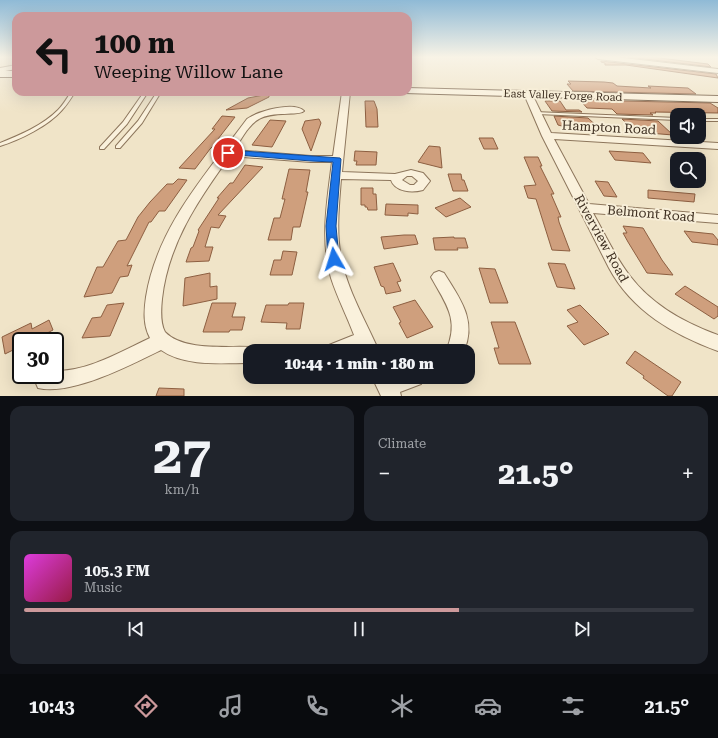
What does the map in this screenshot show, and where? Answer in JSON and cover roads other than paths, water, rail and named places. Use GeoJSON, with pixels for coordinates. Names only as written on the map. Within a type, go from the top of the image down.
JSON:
{"type":"FeatureCollection","features":[{"type":"Feature","properties":{"kind":"main road","name":"East Valley Forge Road"},"geometry":{"type":"LineString","coordinates":[[412,91],[718,99]]}},
{"type":"Feature","properties":{"kind":"street","name":"Riverview Road"},"geometry":{"type":"LineString","coordinates":[[528,94],[547,136],[616,268],[635,292],[670,320],[695,334],[718,343]]}},
{"type":"Feature","properties":{"kind":"street"},"geometry":{"type":"LineString","coordinates":[[346,96],[331,226],[334,259],[339,279],[346,299],[368,344]]}},
{"type":"Feature","properties":{"kind":"street"},"geometry":{"type":"LineString","coordinates":[[243,355],[199,354],[178,350],[162,341],[155,331],[153,316],[157,276],[172,235],[250,121],[255,117],[270,111],[300,111]]}},
{"type":"Feature","properties":{"kind":"street","name":"Hampton Road"},"geometry":{"type":"LineString","coordinates":[[547,136],[718,146]]}},
{"type":"Feature","properties":{"kind":"street"},"geometry":{"type":"LineString","coordinates":[[228,153],[311,159],[337,167],[396,177]]}},
{"type":"Feature","properties":{"kind":"street","name":"Belmont Road"},"geometry":{"type":"LineString","coordinates":[[585,208],[718,219]]}},
{"type":"Feature","properties":{"kind":"street"},"geometry":{"type":"LineString","coordinates":[[439,277],[461,316],[462,336],[458,344]]}},
{"type":"Feature","properties":{"kind":"street"},"geometry":{"type":"LineString","coordinates":[[64,381],[96,373],[162,341]]}},
{"type":"Feature","properties":{"kind":"lane"},"geometry":{"type":"LineString","coordinates":[[0,145],[38,127],[51,119],[61,109],[70,96]]}},
{"type":"Feature","properties":{"kind":"lane"},"geometry":{"type":"LineString","coordinates":[[102,148],[125,123],[143,96]]}},
{"type":"Feature","properties":{"kind":"lane"},"geometry":{"type":"LineString","coordinates":[[118,147],[140,122],[156,96]]}},
{"type":"Feature","properties":{"kind":"lane"},"geometry":{"type":"LineString","coordinates":[[537,113],[670,119]]}},
{"type":"Feature","properties":{"kind":"lane"},"geometry":{"type":"LineString","coordinates":[[706,120],[718,120]]}}]}
